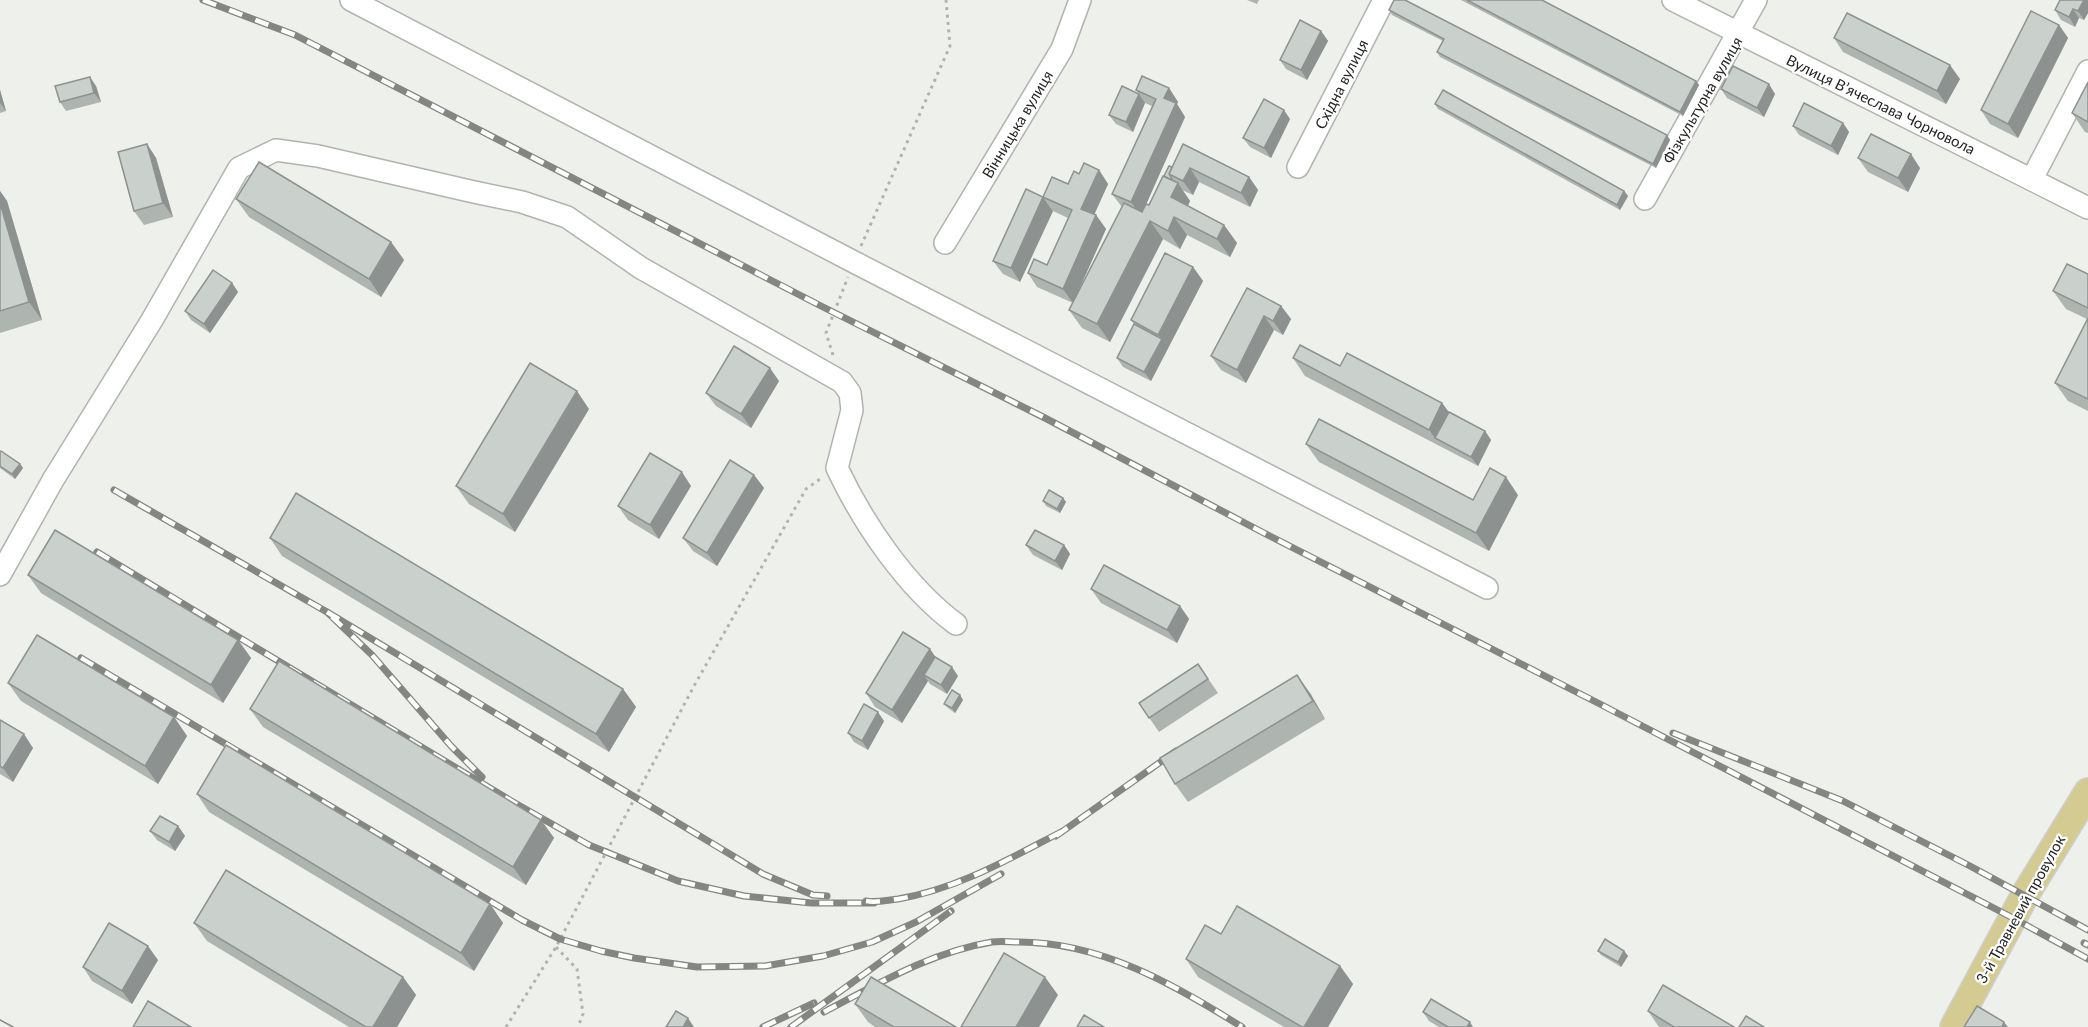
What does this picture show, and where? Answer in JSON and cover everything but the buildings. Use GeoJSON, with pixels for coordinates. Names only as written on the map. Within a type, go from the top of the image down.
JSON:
{"type":"FeatureCollection","features":[{"type":"Feature","properties":{"kind":"main road","name":"3-й Травневий провулок"},"geometry":{"type":"LineString","coordinates":[[1954,1027],[2025,895],[2088,792]]}},
{"type":"Feature","properties":{"kind":"street"},"geometry":{"type":"LineString","coordinates":[[351,0],[1487,588]]}},
{"type":"Feature","properties":{"kind":"street","name":"Вінницька вулиця"},"geometry":{"type":"LineString","coordinates":[[945,243],[1062,49],[1080,0]]}},
{"type":"Feature","properties":{"kind":"street","name":"Східна вулиця"},"geometry":{"type":"LineString","coordinates":[[1298,167],[1384,0]]}},
{"type":"Feature","properties":{"kind":"street","name":"Вулиця Вʼячеслава Чорновола"},"geometry":{"type":"LineString","coordinates":[[1673,0],[2088,208]]}},
{"type":"Feature","properties":{"kind":"street","name":"Фізкультурна вулиця"},"geometry":{"type":"LineString","coordinates":[[1646,199],[1756,0]]}},
{"type":"Feature","properties":{"kind":"street"},"geometry":{"type":"LineString","coordinates":[[2032,179],[2088,71]]}},
{"type":"Feature","properties":{"kind":"street"},"geometry":{"type":"LineString","coordinates":[[0,575],[53,480],[152,320],[239,168],[276,150],[318,156],[522,202],[567,217],[641,268],[842,382],[850,393],[852,410],[837,468],[853,501],[890,556],[939,612],[956,624]]}},
{"type":"Feature","properties":{"kind":"path"},"geometry":{"type":"LineString","coordinates":[[842,382],[826,333],[854,262],[950,46],[946,0]]}},
{"type":"Feature","properties":{"kind":"path"},"geometry":{"type":"LineString","coordinates":[[506,1027],[556,947],[694,686],[806,489],[837,468]]}},
{"type":"Feature","properties":{"kind":"path"},"geometry":{"type":"LineString","coordinates":[[556,947],[577,969],[583,1014],[578,1027]]}},
{"type":"Feature","properties":{"kind":"tram line"},"geometry":{"type":"LineString","coordinates":[[0,1020],[13,1027]]}},
{"type":"Feature","properties":{"kind":"railway"},"geometry":{"type":"LineString","coordinates":[[203,0],[295,35],[823,307],[1045,418],[2013,918],[2088,959]]}},
{"type":"Feature","properties":{"kind":"railway"},"geometry":{"type":"LineString","coordinates":[[114,490],[327,612],[372,655],[451,746],[482,777]]}},
{"type":"Feature","properties":{"kind":"railway"},"geometry":{"type":"LineString","coordinates":[[97,552],[513,802],[589,845],[678,881],[744,896],[811,903],[874,903]]}},
{"type":"Feature","properties":{"kind":"railway"},"geometry":{"type":"LineString","coordinates":[[327,612],[763,874],[813,895],[827,896]]}},
{"type":"Feature","properties":{"kind":"railway"},"geometry":{"type":"LineString","coordinates":[[81,658],[522,920],[560,939],[601,951],[697,967],[765,966],[823,956],[872,942],[916,922],[1001,874]]}},
{"type":"Feature","properties":{"kind":"railway"},"geometry":{"type":"LineString","coordinates":[[1673,733],[1843,801],[2088,930]]}},
{"type":"Feature","properties":{"kind":"railway"},"geometry":{"type":"LineString","coordinates":[[1056,836],[1176,751]]}},
{"type":"Feature","properties":{"kind":"railway"},"geometry":{"type":"LineString","coordinates":[[866,901],[898,899],[962,881],[1061,832]]}},
{"type":"Feature","properties":{"kind":"railway"},"geometry":{"type":"LineString","coordinates":[[791,1027],[951,911]]}},
{"type":"Feature","properties":{"kind":"railway"},"geometry":{"type":"LineString","coordinates":[[824,1012],[905,970],[948,953],[992,942],[1019,942],[1079,949],[1108,958],[1164,982],[1242,1027]]}},
{"type":"Feature","properties":{"kind":"railway"},"geometry":{"type":"LineString","coordinates":[[2084,943],[2088,945]]}},
{"type":"Feature","properties":{"kind":"railway"},"geometry":{"type":"LineString","coordinates":[[763,1027],[814,1003]]}}]}
